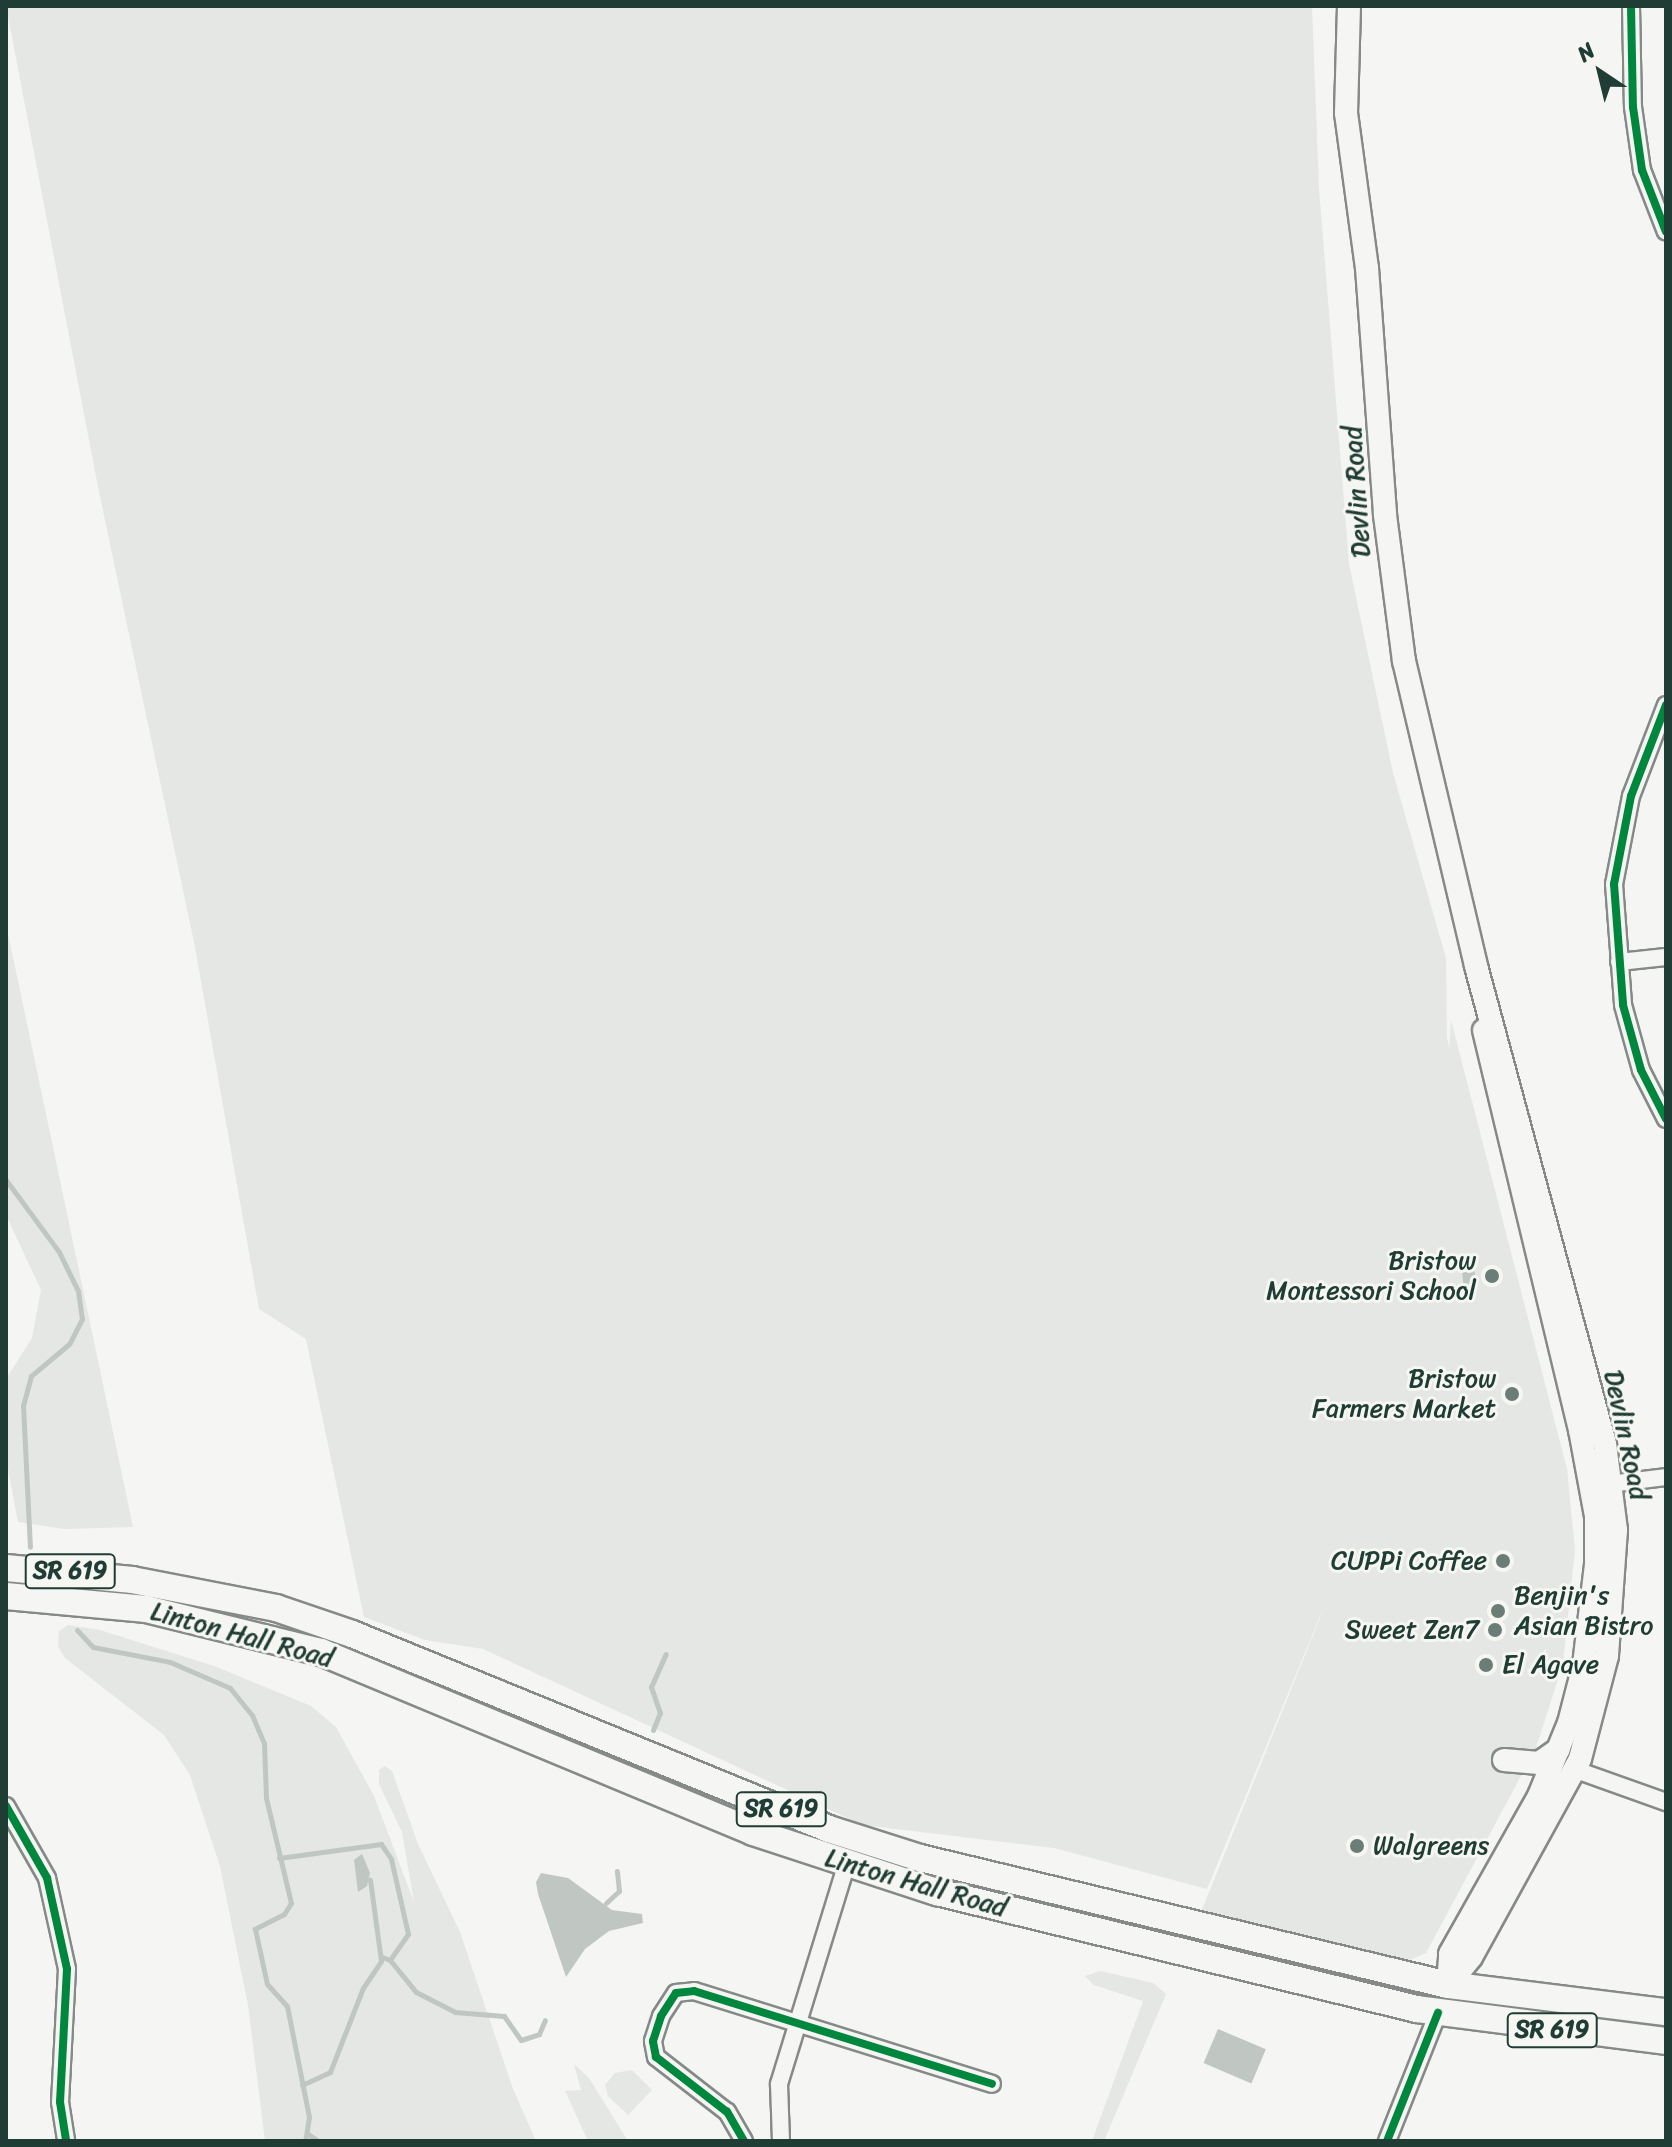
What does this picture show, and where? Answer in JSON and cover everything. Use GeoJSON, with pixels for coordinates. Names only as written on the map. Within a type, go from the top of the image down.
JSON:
{"type":"FeatureCollection","features":[{"type":"Feature","properties":{"kind":"main road","name":"Devlin Road"},"geometry":{"type":"LineString","coordinates":[[1349,6],[1346,113],[1375,350],[1391,572],[1423,750],[1476,966],[1490,1071],[1602,1485],[1617,1557],[1610,1631],[1597,1705],[1576,1770],[1471,1957],[1448,1985]]}},
{"type":"Feature","properties":{"kind":"main road","name":"Devlin Road"},"geometry":{"type":"LineString","coordinates":[[1438,2013],[1448,1985],[1450,1954],[1457,1937],[1530,1811],[1559,1749],[1584,1665],[1592,1610],[1602,1485]]}},
{"type":"Feature","properties":{"kind":"main road","name":"Linton Hall Road"},"geometry":{"type":"LineString","coordinates":[[6,1568],[78,1572],[276,1608],[352,1634],[829,1829],[920,1858],[1448,1985],[1666,2012]]}},
{"type":"Feature","properties":{"kind":"main road","name":"Linton Hall Road"},"geometry":{"type":"LineString","coordinates":[[6,1596],[158,1611],[321,1652],[846,1866],[1438,2013],[1666,2041]]}},
{"type":"Feature","properties":{"kind":"main road"},"geometry":{"type":"LineString","coordinates":[[1530,1811],[1526,1785],[1504,1760],[1539,1763],[1559,1749]]}},
{"type":"Feature","properties":{"kind":"street"},"geometry":{"type":"LineString","coordinates":[[1631,6],[1633,107],[1642,170],[1666,232]]}},
{"type":"Feature","properties":{"kind":"street"},"geometry":{"type":"LineString","coordinates":[[1666,705],[1631,796],[1614,884],[1623,1005],[1641,1070],[1666,1119]]}},
{"type":"Feature","properties":{"kind":"street"},"geometry":{"type":"LineString","coordinates":[[1619,962],[1666,957]]}},
{"type":"Feature","properties":{"kind":"street"},"geometry":{"type":"LineString","coordinates":[[1602,1485],[1666,1477]]}},
{"type":"Feature","properties":{"kind":"street"},"geometry":{"type":"LineString","coordinates":[[1576,1770],[1666,1802]]}},
{"type":"Feature","properties":{"kind":"street"},"geometry":{"type":"LineString","coordinates":[[6,1806],[47,1878],[67,1969],[60,2102],[66,2141]]}},
{"type":"Feature","properties":{"kind":"street"},"geometry":{"type":"LineString","coordinates":[[781,2141],[779,2084],[846,1866]]}},
{"type":"Feature","properties":{"kind":"street"},"geometry":{"type":"LineString","coordinates":[[744,2141],[727,2112],[656,2057],[653,2041],[668,2001],[676,1993],[694,1991],[992,2084]]}},
{"type":"Feature","properties":{"kind":"street"},"geometry":{"type":"LineString","coordinates":[[1387,2141],[1438,2013]]}},
{"type":"Feature","properties":{"kind":"shaded area"},"geometry":{"type":"Polygon","coordinates":[[[6,6],[1312,6],[1319,188],[1349,564],[1393,773],[1446,958],[1447,1038],[1486,1209],[1439,1224],[1433,1344],[1207,1889],[1054,1848],[863,1825],[483,1649],[425,1640],[364,1617],[306,1339],[259,1309],[195,947],[98,487],[6,6]]]}},
{"type":"Feature","properties":{"kind":"shaded area"},"geometry":{"type":"Polygon","coordinates":[[[6,924],[133,1527],[64,1529],[18,1522],[6,1458],[6,1379],[32,1338],[41,1290],[6,1215],[6,924]]]}},
{"type":"Feature","properties":{"kind":"shaded area"},"geometry":{"type":"Polygon","coordinates":[[[1451,1020],[1567,1469],[1575,1550],[1563,1664],[1536,1748],[1426,1953],[1410,1960],[1201,1912],[1320,1618],[1439,1223],[1451,1020]]]}},
{"type":"Feature","properties":{"kind":"shaded area"},"geometry":{"type":"Polygon","coordinates":[[[1457,1228],[1457,1297],[1437,1305],[1442,1233],[1457,1228]]]}},
{"type":"Feature","properties":{"kind":"shaded area"},"geometry":{"type":"Polygon","coordinates":[[[1470,1254],[1478,1286],[1464,1292],[1461,1259],[1470,1254]]]}},
{"type":"Feature","properties":{"kind":"shaded area"},"geometry":{"type":"Polygon","coordinates":[[[68,1625],[100,1630],[214,1666],[311,1706],[336,1727],[374,1796],[414,1902],[402,1832],[379,1784],[379,1770],[385,1766],[392,1771],[418,1844],[460,1932],[513,2089],[536,2141],[265,2141],[248,2005],[220,1866],[190,1775],[164,1735],[65,1658],[58,1646],[59,1631],[68,1625]]]}},
{"type":"Feature","properties":{"kind":"shaded area"},"geometry":{"type":"Polygon","coordinates":[[[362,1854],[370,1873],[367,1886],[358,1892],[354,1860],[362,1854]]]}},
{"type":"Feature","properties":{"kind":"shaded area"},"geometry":{"type":"Polygon","coordinates":[[[541,1873],[568,1878],[612,1910],[642,1914],[643,1923],[609,1931],[585,1949],[566,1977],[538,1894],[536,1882],[541,1873]]]}},
{"type":"Feature","properties":{"kind":"shaded area"},"geometry":{"type":"Polygon","coordinates":[[[1100,1971],[1153,1983],[1166,1994],[1104,2141],[1092,2141],[1143,2001],[1094,1985],[1085,1976],[1100,1971]]]}},
{"type":"Feature","properties":{"kind":"shaded area"},"geometry":{"type":"Polygon","coordinates":[[[1218,2029],[1266,2049],[1251,2083],[1204,2063],[1218,2029]]]}},
{"type":"Feature","properties":{"kind":"shaded area"},"geometry":{"type":"Polygon","coordinates":[[[574,2064],[589,2078],[628,2141],[588,2141],[565,2091],[581,2090],[574,2064]]]}},
{"type":"Feature","properties":{"kind":"shaded area"},"geometry":{"type":"Polygon","coordinates":[[[632,2070],[652,2090],[628,2115],[608,2096],[605,2085],[615,2073],[632,2070]]]}},
{"type":"Feature","properties":{"kind":"waterway"},"geometry":{"type":"LineString","coordinates":[[6,1180],[59,1252],[78,1291],[82,1319],[69,1344],[31,1376],[23,1405],[30,1547]]}},
{"type":"Feature","properties":{"kind":"waterway"},"geometry":{"type":"LineString","coordinates":[[77,1630],[93,1647],[170,1662],[230,1688],[252,1715],[264,1743],[266,1798],[291,1903],[284,1914],[255,1929],[267,1984],[287,2006],[309,2117],[305,2141]]}},
{"type":"Feature","properties":{"kind":"waterway"},"geometry":{"type":"LineString","coordinates":[[653,1730],[660,1713],[651,1687],[666,1654]]}},
{"type":"Feature","properties":{"kind":"waterway"},"geometry":{"type":"LineString","coordinates":[[279,1858],[381,1844],[391,1859],[408,1934],[390,1960]]}},
{"type":"Feature","properties":{"kind":"waterway"},"geometry":{"type":"LineString","coordinates":[[606,1903],[619,1891],[617,1871]]}},
{"type":"Feature","properties":{"kind":"waterway"},"geometry":{"type":"LineString","coordinates":[[302,2085],[330,2072],[363,1988],[381,1961],[370,1880]]}},
{"type":"Feature","properties":{"kind":"waterway"},"geometry":{"type":"LineString","coordinates":[[382,1957],[390,1960],[416,1992],[455,2012],[504,2016],[521,2040],[539,2034],[545,2020]]}},
{"type":"Feature","properties":{"kind":"waterway"},"geometry":{"type":"LineString","coordinates":[[308,2134],[318,2141]]}},
{"type":"Feature","properties":{"kind":"cycle path"},"geometry":{"type":"LineString","coordinates":[[1631,6],[1633,107],[1642,170],[1666,232]]}},
{"type":"Feature","properties":{"kind":"cycle path"},"geometry":{"type":"LineString","coordinates":[[1666,705],[1631,796],[1614,884],[1623,1005],[1641,1070],[1666,1119]]}},
{"type":"Feature","properties":{"kind":"cycle path"},"geometry":{"type":"LineString","coordinates":[[6,1806],[47,1878],[67,1969],[60,2102],[66,2141]]}},
{"type":"Feature","properties":{"kind":"cycle path"},"geometry":{"type":"LineString","coordinates":[[744,2141],[727,2112],[656,2057],[653,2041],[661,2016],[676,1993],[694,1991],[992,2084]]}},
{"type":"Feature","properties":{"kind":"cycle path"},"geometry":{"type":"LineString","coordinates":[[1387,2141],[1438,2013]]}},
{"type":"Feature","properties":{"kind":"place","name":"Bristow Montessori School"},"geometry":{"type":"Point","coordinates":[1492,1276]}},
{"type":"Feature","properties":{"kind":"place","name":"Bristow Farmers Market"},"geometry":{"type":"Point","coordinates":[1512,1394]}},
{"type":"Feature","properties":{"kind":"place","name":"CUPPi Coffee"},"geometry":{"type":"Point","coordinates":[1503,1561]}},
{"type":"Feature","properties":{"kind":"place","name":"Benjin's Asian Bistro"},"geometry":{"type":"Point","coordinates":[1498,1611]}},
{"type":"Feature","properties":{"kind":"place","name":"Sweet Zen7"},"geometry":{"type":"Point","coordinates":[1495,1630]}},
{"type":"Feature","properties":{"kind":"place","name":"El Agave"},"geometry":{"type":"Point","coordinates":[1486,1665]}},
{"type":"Feature","properties":{"kind":"place","name":"Walgreens"},"geometry":{"type":"Point","coordinates":[1357,1846]}}]}
